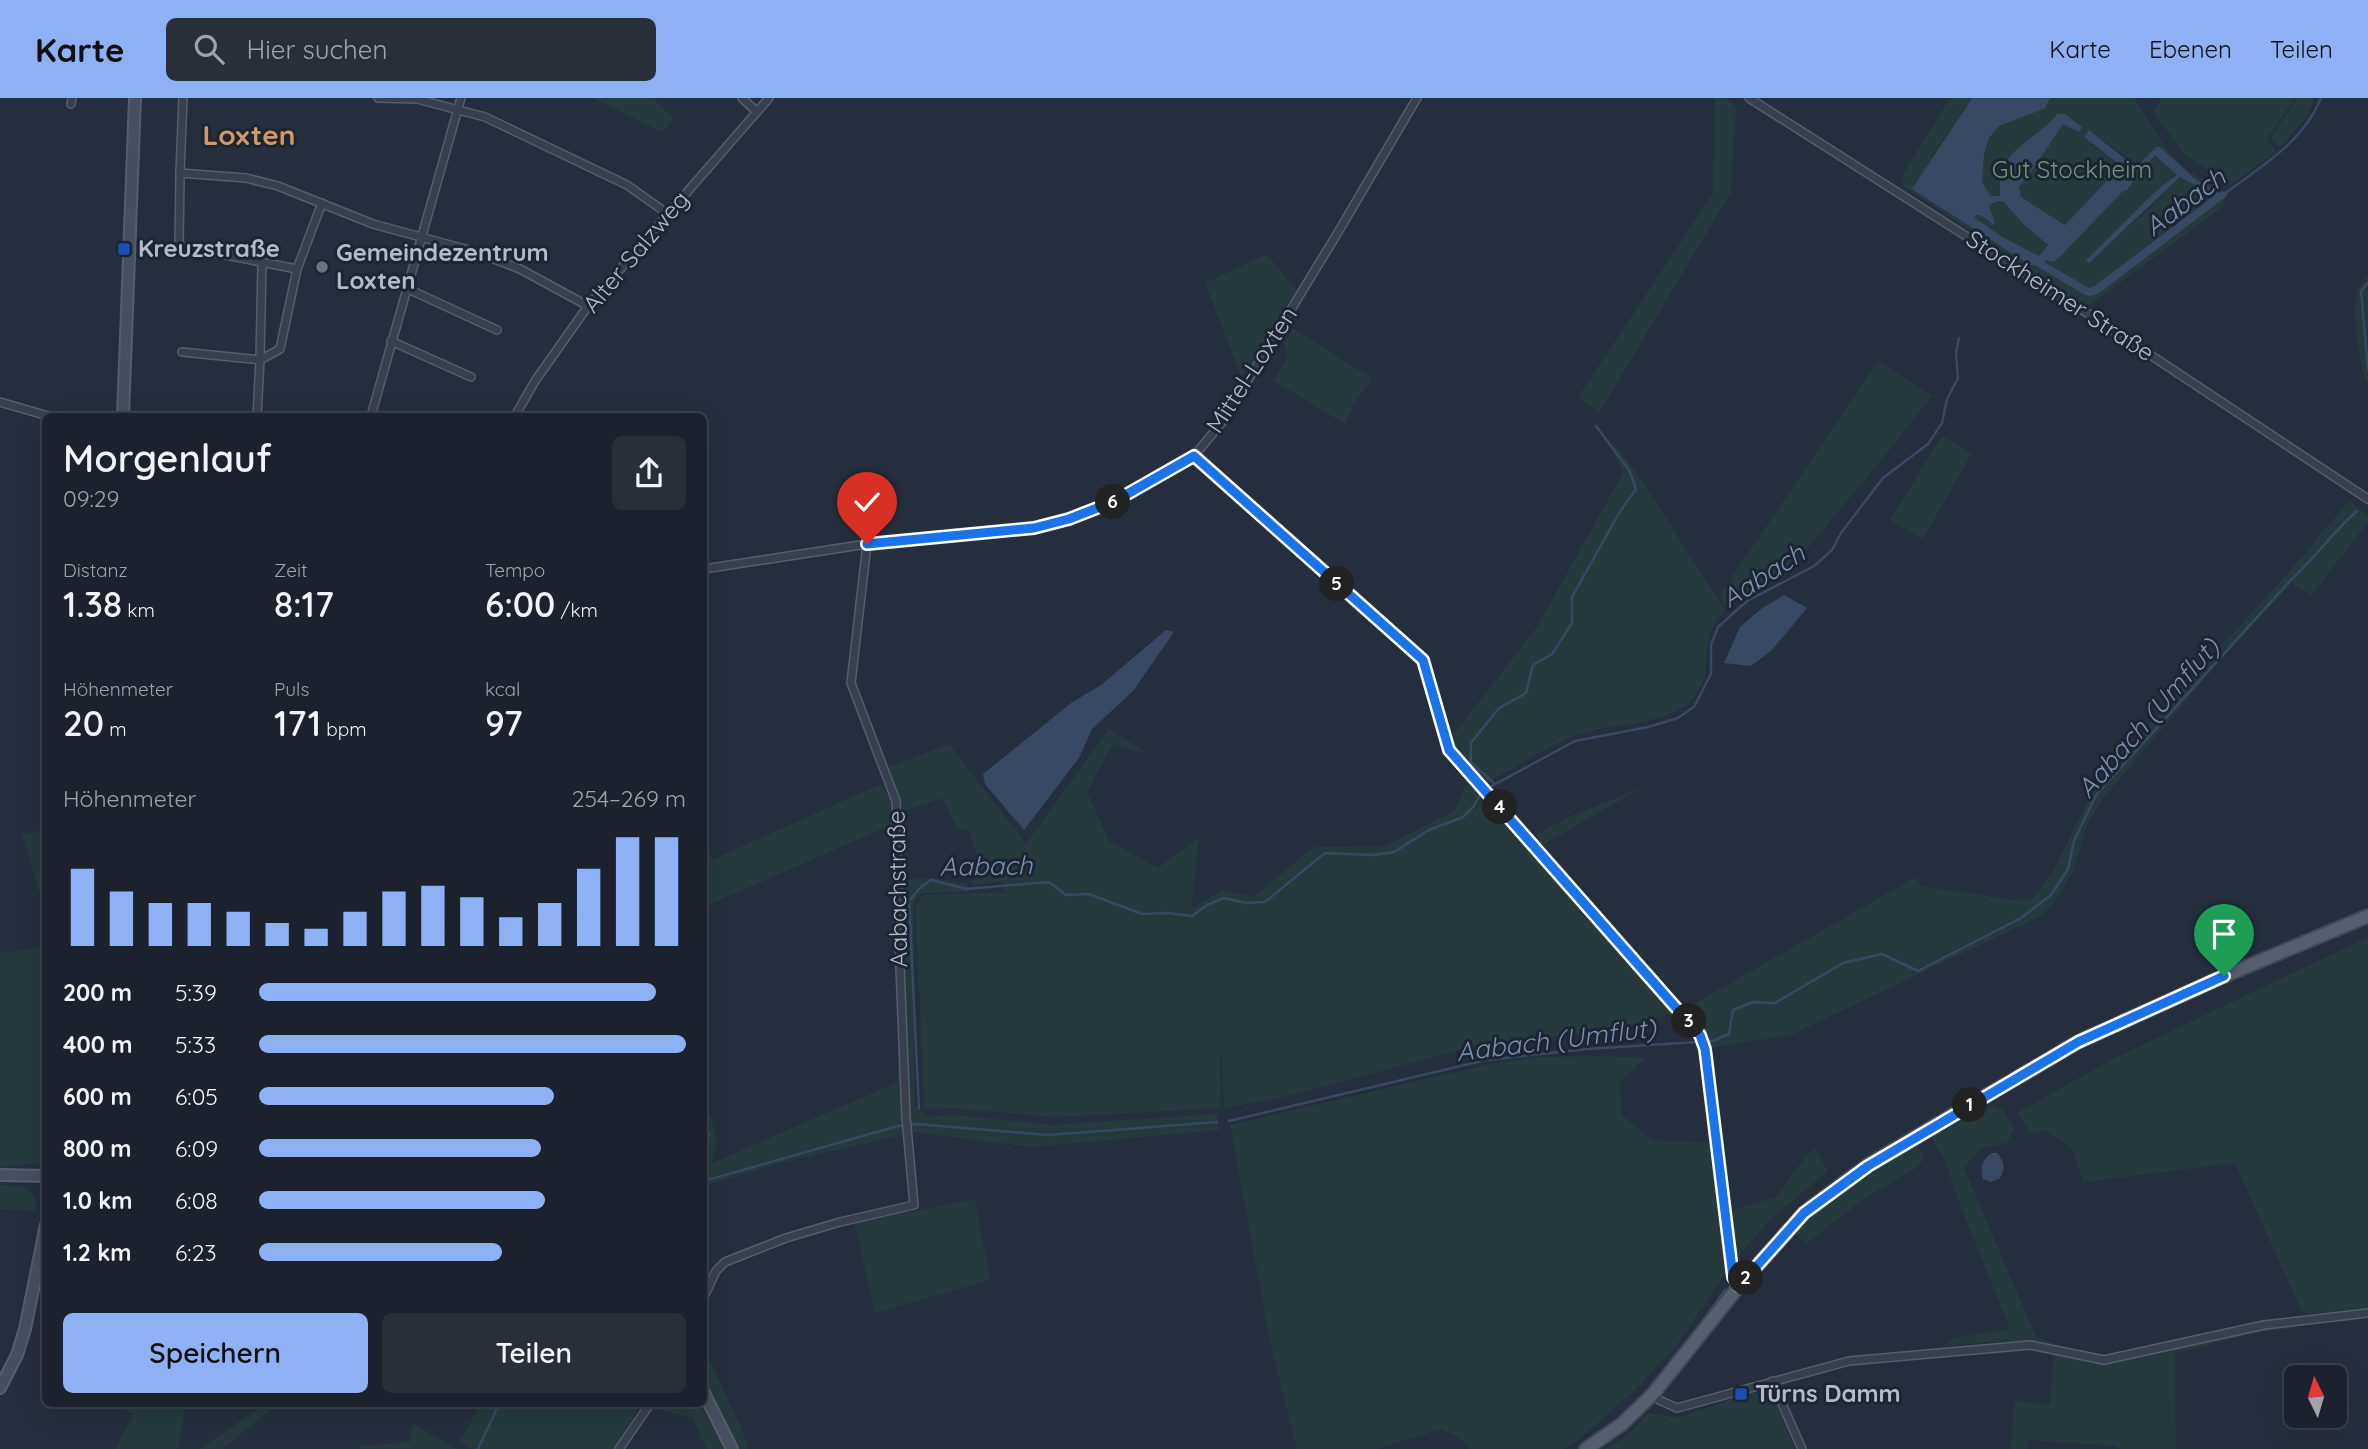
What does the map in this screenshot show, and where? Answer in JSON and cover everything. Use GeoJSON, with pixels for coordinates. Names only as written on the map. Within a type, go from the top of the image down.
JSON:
{"type":"FeatureCollection","features":[{"type":"Feature","properties":{"kind":"main road"},"geometry":{"type":"LineString","coordinates":[[1586,1449],[1622,1424],[1653,1394],[1739,1286],[1804,1213],[1868,1166],[2078,1042],[2224,976],[2368,916]]}},
{"type":"Feature","properties":{"kind":"street"},"geometry":{"type":"LineString","coordinates":[[123,413],[135,98]]}},
{"type":"Feature","properties":{"kind":"street"},"geometry":{"type":"LineString","coordinates":[[183,98],[179,246],[298,269]]}},
{"type":"Feature","properties":{"kind":"street"},"geometry":{"type":"LineString","coordinates":[[378,98],[417,99],[485,117],[627,185],[668,214]]}},
{"type":"Feature","properties":{"kind":"street"},"geometry":{"type":"LineString","coordinates":[[372,413],[461,98]]}},
{"type":"Feature","properties":{"kind":"street"},"geometry":{"type":"LineString","coordinates":[[741,98],[757,112]]}},
{"type":"Feature","properties":{"kind":"street","name":"Alter Salzweg"},"geometry":{"type":"LineString","coordinates":[[518,413],[535,381],[588,306],[769,98]]}},
{"type":"Feature","properties":{"kind":"street","name":"Mittel-Loxten"},"geometry":{"type":"LineString","coordinates":[[707,569],[867,544],[1034,528],[1115,501],[1194,456],[1223,421],[1417,98]]}},
{"type":"Feature","properties":{"kind":"street","name":"Stockheimer Straße"},"geometry":{"type":"LineString","coordinates":[[1749,98],[2087,313],[2368,499]]}},
{"type":"Feature","properties":{"kind":"street"},"geometry":{"type":"LineString","coordinates":[[180,173],[246,177],[278,186],[373,223],[476,252],[520,269],[588,306]]}},
{"type":"Feature","properties":{"kind":"street"},"geometry":{"type":"LineString","coordinates":[[182,352],[260,360],[280,349],[298,269],[322,203]]}},
{"type":"Feature","properties":{"kind":"street"},"geometry":{"type":"LineString","coordinates":[[257,413],[262,262]]}},
{"type":"Feature","properties":{"kind":"street"},"geometry":{"type":"LineString","coordinates":[[407,288],[498,330]]}},
{"type":"Feature","properties":{"kind":"street"},"geometry":{"type":"LineString","coordinates":[[391,341],[471,377]]}},
{"type":"Feature","properties":{"kind":"street"},"geometry":{"type":"LineString","coordinates":[[0,402],[42,414]]}},
{"type":"Feature","properties":{"kind":"street"},"geometry":{"type":"LineString","coordinates":[[1194,456],[1423,660],[1449,750],[1700,1035],[1705,1049],[1733,1277],[1739,1286]]}},
{"type":"Feature","properties":{"kind":"street","name":"Aabachstraße"},"geometry":{"type":"LineString","coordinates":[[707,1290],[716,1271],[725,1262],[786,1238],[829,1225],[914,1205],[906,1117],[896,801],[851,683],[867,544]]}},
{"type":"Feature","properties":{"kind":"street"},"geometry":{"type":"LineString","coordinates":[[0,1175],[42,1176]]}},
{"type":"Feature","properties":{"kind":"street"},"geometry":{"type":"LineString","coordinates":[[0,1388],[17,1355],[26,1329],[42,1246]]}},
{"type":"Feature","properties":{"kind":"street"},"geometry":{"type":"LineString","coordinates":[[1653,1394],[1659,1400],[1677,1408],[1849,1361],[2030,1345],[2104,1360],[2264,1325],[2368,1313]]}},
{"type":"Feature","properties":{"kind":"street"},"geometry":{"type":"LineString","coordinates":[[1772,1381],[1802,1449]]}},
{"type":"Feature","properties":{"kind":"street"},"geometry":{"type":"LineString","coordinates":[[707,1399],[732,1449]]}},
{"type":"Feature","properties":{"kind":"street"},"geometry":{"type":"LineString","coordinates":[[619,1449],[648,1407]]}},
{"type":"Feature","properties":{"kind":"green space"},"geometry":{"type":"Polygon","coordinates":[[[593,98],[653,98],[674,119],[662,132],[593,98]]]}},
{"type":"Feature","properties":{"kind":"green space"},"geometry":{"type":"Polygon","coordinates":[[[1715,98],[1725,98],[1736,107],[1731,192],[1599,413],[1578,397],[1713,194],[1715,98]]]}},
{"type":"Feature","properties":{"kind":"green space","name":"Gut Stockheim"},"geometry":{"type":"Polygon","coordinates":[[[1950,98],[1972,98],[1931,157],[1975,218],[1975,215],[1980,215],[1988,222],[1995,222],[1989,206],[2003,201],[2023,224],[2048,245],[2041,252],[2049,262],[2060,257],[2123,191],[2126,191],[2156,155],[2178,175],[2157,190],[2098,248],[2131,225],[2180,176],[2214,196],[2218,193],[2194,178],[2160,147],[2156,147],[2138,165],[2133,165],[2128,158],[2089,130],[2091,144],[2121,167],[2066,225],[2021,197],[2018,187],[2034,168],[2063,123],[2079,132],[2056,115],[2005,165],[2000,176],[2000,197],[1989,196],[1982,181],[1982,167],[1989,138],[1999,126],[2046,107],[2051,98],[2134,98],[2166,149],[2187,170],[2228,194],[2222,207],[2090,305],[2083,305],[1903,186],[1902,176],[1950,98]]]}},
{"type":"Feature","properties":{"kind":"green space"},"geometry":{"type":"Polygon","coordinates":[[[2161,98],[2295,98],[2267,139],[2276,152],[2229,186],[2183,153],[2154,112],[2161,98]]]}},
{"type":"Feature","properties":{"kind":"green space"},"geometry":{"type":"Polygon","coordinates":[[[2297,98],[2315,98],[2304,120],[2280,148],[2270,139],[2297,98]]]}},
{"type":"Feature","properties":{"kind":"green space"},"geometry":{"type":"Polygon","coordinates":[[[1267,254],[1296,290],[1242,378],[1205,283],[1267,254]]]}},
{"type":"Feature","properties":{"kind":"green space"},"geometry":{"type":"Polygon","coordinates":[[[2368,276],[2368,385],[2359,354],[2355,304],[2360,285],[2368,276]]]}},
{"type":"Feature","properties":{"kind":"green space"},"geometry":{"type":"Polygon","coordinates":[[[1293,329],[1372,378],[1353,406],[1345,424],[1274,381],[1288,355],[1284,344],[1293,329]]]}},
{"type":"Feature","properties":{"kind":"green space"},"geometry":{"type":"Polygon","coordinates":[[[1878,361],[1932,396],[1805,551],[1799,567],[1727,608],[1720,595],[1878,361]]]}},
{"type":"Feature","properties":{"kind":"green space"},"geometry":{"type":"Polygon","coordinates":[[[1942,436],[1972,453],[1923,539],[1890,520],[1942,436]]]}},
{"type":"Feature","properties":{"kind":"green space"},"geometry":{"type":"Polygon","coordinates":[[[1616,445],[1725,610],[1710,633],[1702,683],[1693,698],[1668,715],[1572,737],[1496,777],[1487,787],[1454,751],[1450,739],[1537,627],[1623,473],[1613,452],[1616,445]]]}},
{"type":"Feature","properties":{"kind":"green space"},"geometry":{"type":"Polygon","coordinates":[[[2349,501],[2368,515],[2368,522],[2311,596],[2292,583],[2219,662],[2104,797],[2088,823],[2073,872],[2043,915],[1791,1035],[1709,1048],[1706,1035],[1685,1009],[1916,877],[1921,886],[2013,900],[2032,899],[2053,872],[2092,792],[2185,683],[2277,586],[2349,501]]]}},
{"type":"Feature","properties":{"kind":"green space"},"geometry":{"type":"Polygon","coordinates":[[[1109,729],[1150,755],[1113,744],[1087,792],[1109,841],[1158,868],[1199,837],[1191,909],[1222,890],[1253,897],[1314,847],[1386,846],[1455,810],[1467,784],[1480,795],[1473,812],[1484,796],[1677,1012],[1611,1031],[1486,1043],[1284,1097],[1224,1108],[1222,1055],[1221,1108],[1055,1117],[953,1108],[924,1109],[916,905],[923,895],[1017,892],[1004,891],[1003,882],[972,885],[971,880],[983,878],[970,832],[956,827],[943,798],[900,812],[901,802],[887,768],[949,744],[1026,844],[1109,729]]]}},
{"type":"Feature","properties":{"kind":"green space"},"geometry":{"type":"Polygon","coordinates":[[[881,784],[890,799],[891,825],[707,906],[707,842],[712,860],[881,784]]]}},
{"type":"Feature","properties":{"kind":"green space"},"geometry":{"type":"Polygon","coordinates":[[[1645,786],[1539,847],[1534,839],[1537,834],[1567,818],[1645,786]]]}},
{"type":"Feature","properties":{"kind":"green space"},"geometry":{"type":"Polygon","coordinates":[[[42,831],[42,902],[22,834],[42,831]]]}},
{"type":"Feature","properties":{"kind":"green space"},"geometry":{"type":"Polygon","coordinates":[[[931,878],[968,884],[967,892],[921,893],[913,904],[915,1107],[927,1117],[955,1115],[1052,1125],[1217,1114],[1219,1130],[1031,1147],[914,1132],[781,1163],[707,1185],[707,1109],[717,1142],[712,1163],[898,1082],[901,880],[931,878]]]}},
{"type":"Feature","properties":{"kind":"green space"},"geometry":{"type":"Polygon","coordinates":[[[2368,937],[2368,1308],[2309,1314],[2301,1310],[2235,1163],[2084,1182],[2071,1147],[2045,1130],[2030,1133],[2017,1113],[2113,1059],[2368,937]]]}},
{"type":"Feature","properties":{"kind":"green space"},"geometry":{"type":"Polygon","coordinates":[[[42,947],[42,1160],[40,1163],[0,1167],[0,953],[42,947]]]}},
{"type":"Feature","properties":{"kind":"green space"},"geometry":{"type":"Polygon","coordinates":[[[1542,1057],[1646,1058],[1620,1082],[1622,1115],[1652,1140],[1712,1143],[1728,1269],[1679,1342],[1640,1385],[1589,1431],[1564,1449],[1470,1449],[1460,1438],[1441,1429],[1377,1449],[1297,1449],[1271,1346],[1230,1125],[1490,1064],[1542,1057]]]}},
{"type":"Feature","properties":{"kind":"green space"},"geometry":{"type":"Polygon","coordinates":[[[1991,1105],[2002,1109],[2014,1129],[2007,1143],[1980,1148],[1964,1168],[2036,1337],[2103,1357],[2296,1316],[2297,1327],[2247,1335],[2175,1354],[2176,1449],[2119,1449],[2116,1446],[2028,1440],[2027,1449],[2010,1449],[2015,1401],[2050,1405],[2054,1347],[2011,1342],[1941,1347],[1954,1338],[2010,1329],[1945,1161],[1931,1137],[1991,1105]]]}},
{"type":"Feature","properties":{"kind":"green space"},"geometry":{"type":"Polygon","coordinates":[[[1917,1144],[1924,1158],[1918,1167],[1865,1198],[1806,1244],[1795,1233],[1828,1203],[1909,1146],[1917,1144]]]}},
{"type":"Feature","properties":{"kind":"green space"},"geometry":{"type":"Polygon","coordinates":[[[1815,1149],[1828,1171],[1771,1219],[1734,1260],[1729,1211],[1776,1197],[1808,1153],[1815,1149]]]}},
{"type":"Feature","properties":{"kind":"green space"},"geometry":{"type":"Polygon","coordinates":[[[0,1185],[27,1187],[34,1197],[37,1211],[0,1209],[0,1185]]]}},
{"type":"Feature","properties":{"kind":"green space"},"geometry":{"type":"Polygon","coordinates":[[[975,1199],[990,1280],[875,1313],[855,1223],[975,1199]]]}},
{"type":"Feature","properties":{"kind":"green space"},"geometry":{"type":"Polygon","coordinates":[[[707,1354],[740,1425],[748,1449],[739,1449],[707,1385],[707,1354]]]}},
{"type":"Feature","properties":{"kind":"green space"},"geometry":{"type":"Polygon","coordinates":[[[1751,1392],[1773,1397],[1795,1449],[1606,1449],[1628,1435],[1648,1413],[1679,1418],[1751,1392]]]}},
{"type":"Feature","properties":{"kind":"green space"},"geometry":{"type":"Polygon","coordinates":[[[116,1407],[185,1407],[178,1449],[115,1449],[134,1414],[116,1407]]]}},
{"type":"Feature","properties":{"kind":"green space"},"geometry":{"type":"Polygon","coordinates":[[[261,1407],[273,1407],[223,1449],[200,1449],[261,1407]]]}},
{"type":"Feature","properties":{"kind":"green space"},"geometry":{"type":"Polygon","coordinates":[[[478,1407],[639,1407],[614,1449],[471,1449],[461,1441],[478,1407]]]}},
{"type":"Feature","properties":{"kind":"green space"},"geometry":{"type":"Polygon","coordinates":[[[702,1407],[723,1449],[707,1449],[692,1418],[656,1409],[702,1407]]]}},
{"type":"Feature","properties":{"kind":"green space"},"geometry":{"type":"Polygon","coordinates":[[[412,1423],[456,1449],[358,1449],[360,1446],[410,1442],[412,1423]]]}},
{"type":"Feature","properties":{"kind":"water"},"geometry":{"type":"Polygon","coordinates":[[[1972,98],[2051,98],[2046,108],[1999,126],[1989,138],[1984,155],[1982,181],[1990,196],[2000,196],[2001,173],[2011,156],[2057,114],[2065,114],[2082,127],[2079,132],[2063,124],[2019,187],[2021,197],[2065,225],[2120,167],[2084,137],[2089,130],[2133,165],[2138,165],[2156,147],[2160,147],[2194,178],[2219,193],[2224,191],[2228,195],[2098,294],[2091,296],[2035,265],[2030,265],[1912,189],[1972,98]],[[2155,155],[2126,191],[2123,191],[2060,257],[2053,262],[2044,262],[2089,288],[2093,287],[2214,196],[2180,177],[2089,263],[2086,260],[2157,190],[2177,175],[2155,155]],[[2003,201],[1989,206],[1994,225],[1980,215],[1975,215],[1975,218],[2002,237],[2039,256],[2048,245],[2023,224],[2003,201]]]}},
{"type":"Feature","properties":{"kind":"water"},"geometry":{"type":"Polygon","coordinates":[[[1784,595],[1807,608],[1771,651],[1751,666],[1724,663],[1740,627],[1761,609],[1784,595]]]}},
{"type":"Feature","properties":{"kind":"water"},"geometry":{"type":"Polygon","coordinates":[[[1166,630],[1174,632],[1133,691],[1092,729],[1079,758],[1024,830],[985,784],[983,774],[1071,703],[1101,685],[1166,630]]]}},
{"type":"Feature","properties":{"kind":"water"},"geometry":{"type":"Polygon","coordinates":[[[1991,1153],[2000,1156],[2004,1169],[1999,1179],[1990,1182],[1983,1179],[1982,1164],[1991,1153]]]}},
{"type":"Feature","properties":{"kind":"waterway","name":"Aabach"},"geometry":{"type":"LineString","coordinates":[[2223,195],[2292,141],[2313,114],[2321,98]]}},
{"type":"Feature","properties":{"kind":"waterway","name":"Aabach (Umflut)"},"geometry":{"type":"LineString","coordinates":[[2368,283],[2361,291],[2368,369]]}},
{"type":"Feature","properties":{"kind":"waterway","name":"Aabach"},"geometry":{"type":"LineString","coordinates":[[1490,787],[1575,741],[1648,727],[1678,718],[1694,707],[1711,674],[1711,645],[1718,627],[1747,601],[1814,566],[1832,550],[1841,533],[1883,478],[1928,444],[1942,423],[1947,399],[1958,378],[1956,353],[1959,338]]}},
{"type":"Feature","properties":{"kind":"waterway"},"geometry":{"type":"LineString","coordinates":[[1495,784],[1471,763],[1471,743],[1499,708],[1526,693],[1533,665],[1552,654],[1572,623],[1572,597],[1619,513],[1636,489],[1629,470],[1596,426]]}},
{"type":"Feature","properties":{"kind":"waterway","name":"Aabach (Umflut)"},"geometry":{"type":"LineString","coordinates":[[1229,1121],[1486,1060],[1587,1049],[1713,1041],[1729,1034],[1733,1010],[1753,1002],[1775,1003],[1843,963],[1882,954],[1918,971],[2021,918],[2051,895],[2068,869],[2074,841],[2096,795],[2357,511]]}},
{"type":"Feature","properties":{"kind":"waterway","name":"Aabach"},"geometry":{"type":"LineString","coordinates":[[919,1109],[909,901],[931,880],[966,889],[1049,882],[1066,895],[1089,894],[1142,914],[1192,916],[1207,905],[1224,898],[1246,903],[1265,902],[1325,853],[1372,855],[1394,852],[1429,830],[1463,817],[1480,795]]}},
{"type":"Feature","properties":{"kind":"waterway","name":"Aabach (Umflut)"},"geometry":{"type":"LineString","coordinates":[[707,1180],[898,1126],[916,1124],[1049,1135],[1217,1122]]}},
{"type":"Feature","properties":{"kind":"waterway"},"geometry":{"type":"LineString","coordinates":[[707,1131],[710,1135],[707,1139]]}},
{"type":"Feature","properties":{"kind":"waterway"},"geometry":{"type":"LineString","coordinates":[[1692,1336],[1725,1290]]}},
{"type":"Feature","properties":{"kind":"waterway"},"geometry":{"type":"LineString","coordinates":[[1652,1384],[1666,1368]]}},
{"type":"Feature","properties":{"kind":"waterway","name":"Aabach (Umflut)"},"geometry":{"type":"LineString","coordinates":[[478,1449],[498,1407]]}},
{"type":"Feature","properties":{"kind":"place","name":"Kreuzstraße"},"geometry":{"type":"Point","coordinates":[124,249]}},
{"type":"Feature","properties":{"kind":"place","name":"Gemeindezentrum Loxten"},"geometry":{"type":"Point","coordinates":[322,267]}},
{"type":"Feature","properties":{"kind":"place","name":"Türns Damm"},"geometry":{"type":"Point","coordinates":[1741,1394]}},
{"type":"Feature","properties":{"kind":"district","name":"Loxten"},"geometry":{"type":"Point","coordinates":[249,135]}},
{"type":"Feature","properties":{"kind":"route"},"geometry":{"type":"LineString","coordinates":[[867,544],[1034,528],[1069,519],[1115,501],[1194,456],[1423,660],[1449,750],[1700,1035],[1705,1049],[1733,1277],[1739,1286],[1804,1213],[1868,1166],[2078,1042],[2224,976]]}}]}
